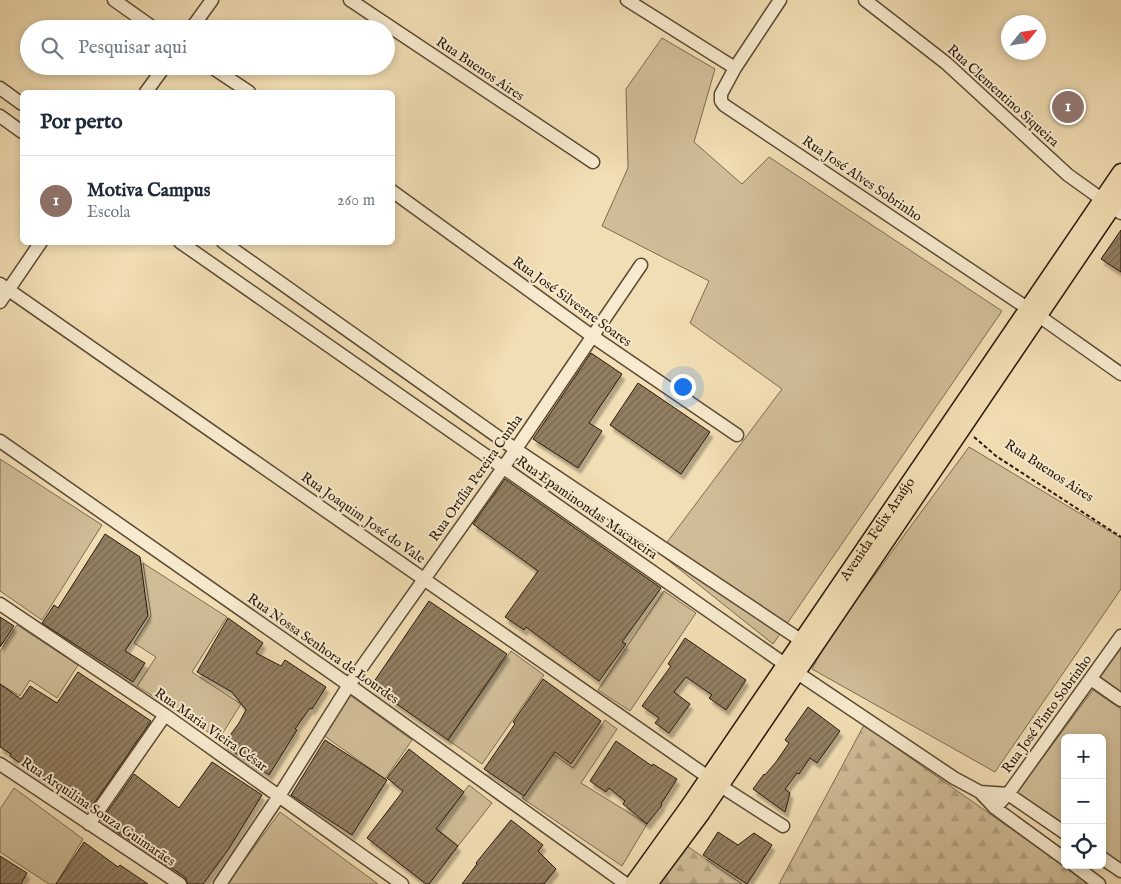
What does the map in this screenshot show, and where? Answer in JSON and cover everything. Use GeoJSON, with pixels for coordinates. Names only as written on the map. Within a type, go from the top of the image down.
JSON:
{"type":"FeatureCollection","features":[{"type":"Feature","properties":{"kind":"main road","name":"Avenida Felix Araújo"},"geometry":{"type":"LineString","coordinates":[[633,884],[689,806],[713,781],[1033,312],[1114,204],[1121,172]]}},
{"type":"Feature","properties":{"kind":"main road","name":"Avenida Felix Araújo"},"geometry":{"type":"LineString","coordinates":[[806,644],[963,427],[1033,312]]}},
{"type":"Feature","properties":{"kind":"main road","name":"Avenida Felix Araújo"},"geometry":{"type":"LineString","coordinates":[[649,884],[701,814],[713,781]]}},
{"type":"Feature","properties":{"kind":"street"},"geometry":{"type":"LineString","coordinates":[[114,0],[142,20]]}},
{"type":"Feature","properties":{"kind":"street"},"geometry":{"type":"LineString","coordinates":[[198,20],[212,0]]}},
{"type":"Feature","properties":{"kind":"street","name":"Rua Buenos Aires"},"geometry":{"type":"LineString","coordinates":[[350,0],[380,20]]}},
{"type":"Feature","properties":{"kind":"street"},"geometry":{"type":"LineString","coordinates":[[627,0],[735,68]]}},
{"type":"Feature","properties":{"kind":"street","name":"Rua José Alves Sobrinho"},"geometry":{"type":"LineString","coordinates":[[780,0],[735,68],[721,94],[721,101],[724,105],[1033,312],[1121,374]]}},
{"type":"Feature","properties":{"kind":"street","name":"Rua Clementino Siqueira"},"geometry":{"type":"LineString","coordinates":[[865,0],[946,63],[1068,175],[1114,204]]}},
{"type":"Feature","properties":{"kind":"street","name":"Rua Buenos Aires"},"geometry":{"type":"LineString","coordinates":[[395,30],[593,162]]}},
{"type":"Feature","properties":{"kind":"street"},"geometry":{"type":"LineString","coordinates":[[147,90],[158,75]]}},
{"type":"Feature","properties":{"kind":"street"},"geometry":{"type":"LineString","coordinates":[[224,75],[246,90]]}},
{"type":"Feature","properties":{"kind":"street"},"geometry":{"type":"LineString","coordinates":[[0,88],[20,103]]}},
{"type":"Feature","properties":{"kind":"street"},"geometry":{"type":"LineString","coordinates":[[0,116],[20,131]]}},
{"type":"Feature","properties":{"kind":"street","name":"Rua José Silvestre Soares"},"geometry":{"type":"LineString","coordinates":[[395,193],[592,336],[737,434]]}},
{"type":"Feature","properties":{"kind":"street"},"geometry":{"type":"LineString","coordinates":[[0,302],[4,287],[39,245]]}},
{"type":"Feature","properties":{"kind":"street","name":"Rua Epaminondas Macaxeira"},"geometry":{"type":"LineString","coordinates":[[184,245],[790,668],[954,778],[980,792],[996,808],[1061,856]]}},
{"type":"Feature","properties":{"kind":"street","name":"Rua Epaminondas Macaxeira"},"geometry":{"type":"LineString","coordinates":[[227,245],[516,449],[806,644]]}},
{"type":"Feature","properties":{"kind":"street","name":"Rua Ortília Pereira Cunha"},"geometry":{"type":"LineString","coordinates":[[220,884],[279,796],[349,685],[516,449],[641,265]]}},
{"type":"Feature","properties":{"kind":"street","name":"Rua Joaquim José do Vale"},"geometry":{"type":"LineString","coordinates":[[4,287],[713,781],[783,826]]}},
{"type":"Feature","properties":{"kind":"street","name":"Rua Nossa Senhora de Lourdes"},"geometry":{"type":"LineString","coordinates":[[0,442],[349,685],[626,884]]}},
{"type":"Feature","properties":{"kind":"street","name":"Rua Maria Vieira César"},"geometry":{"type":"LineString","coordinates":[[0,604],[165,715],[402,884]]}},
{"type":"Feature","properties":{"kind":"street","name":"Rua José Pinto Sobrinho"},"geometry":{"type":"LineString","coordinates":[[996,808],[1121,636]]}},
{"type":"Feature","properties":{"kind":"street"},"geometry":{"type":"LineString","coordinates":[[1091,679],[1121,700]]}},
{"type":"Feature","properties":{"kind":"street"},"geometry":{"type":"LineString","coordinates":[[89,824],[165,715]]}},
{"type":"Feature","properties":{"kind":"street","name":"Rua Arquilina Souza Guimarães"},"geometry":{"type":"LineString","coordinates":[[0,764],[180,884]]}},
{"type":"Feature","properties":{"kind":"street","name":"Rua Epaminondas Macaxeira"},"geometry":{"type":"LineString","coordinates":[[980,792],[1008,794]]}},
{"type":"Feature","properties":{"kind":"street"},"geometry":{"type":"LineString","coordinates":[[1008,794],[1061,830]]}},
{"type":"Feature","properties":{"kind":"street"},"geometry":{"type":"LineString","coordinates":[[1106,861],[1121,871]]}},
{"type":"Feature","properties":{"kind":"street"},"geometry":{"type":"LineString","coordinates":[[1079,869],[1099,884]]}},
{"type":"Feature","properties":{"kind":"path","name":"Rua Buenos Aires"},"geometry":{"type":"LineString","coordinates":[[963,427],[996,456],[1121,537]]}},
{"type":"Feature","properties":{"kind":"green space"},"geometry":{"type":"Polygon","coordinates":[[[662,38],[715,69],[694,142],[742,184],[769,157],[1002,311],[773,644],[659,553],[782,389],[690,323],[709,281],[602,226],[628,168],[626,89],[662,38]]]}},
{"type":"Feature","properties":{"kind":"green space"},"geometry":{"type":"Polygon","coordinates":[[[969,447],[1121,538],[1121,589],[995,772],[812,669],[830,636],[969,447]]]}},
{"type":"Feature","properties":{"kind":"green space"},"geometry":{"type":"Polygon","coordinates":[[[0,459],[102,525],[42,620],[0,591],[0,459]]]}},
{"type":"Feature","properties":{"kind":"green space"},"geometry":{"type":"Polygon","coordinates":[[[143,563],[227,617],[192,672],[241,704],[219,739],[137,686],[156,657],[134,643],[151,616],[143,563]]]}},
{"type":"Feature","properties":{"kind":"green space"},"geometry":{"type":"Polygon","coordinates":[[[664,591],[696,613],[630,711],[598,690],[664,591]]]}},
{"type":"Feature","properties":{"kind":"green space"},"geometry":{"type":"Polygon","coordinates":[[[17,625],[78,665],[57,698],[30,680],[20,696],[0,684],[0,651],[17,625]]]}},
{"type":"Feature","properties":{"kind":"green space"},"geometry":{"type":"Polygon","coordinates":[[[1121,640],[1121,699],[1096,682],[1121,640]]]}},
{"type":"Feature","properties":{"kind":"green space"},"geometry":{"type":"Polygon","coordinates":[[[511,651],[544,675],[482,764],[448,740],[511,651]]]}},
{"type":"Feature","properties":{"kind":"green space"},"geometry":{"type":"Polygon","coordinates":[[[1093,690],[1121,709],[1121,864],[1106,854],[1106,734],[1061,734],[1061,822],[1017,792],[1093,690]]]}},
{"type":"Feature","properties":{"kind":"green space"},"geometry":{"type":"Polygon","coordinates":[[[350,695],[412,740],[385,779],[323,735],[350,695]]]}},
{"type":"Feature","properties":{"kind":"green space"},"geometry":{"type":"Polygon","coordinates":[[[605,720],[617,729],[581,783],[647,824],[622,866],[522,798],[552,753],[573,768],[605,720]]]}},
{"type":"Feature","properties":{"kind":"green space"},"geometry":{"type":"Polygon","coordinates":[[[864,725],[1061,864],[1061,869],[1068,869],[1089,884],[779,884],[864,725]]]}},
{"type":"Feature","properties":{"kind":"green space"},"geometry":{"type":"Polygon","coordinates":[[[469,785],[492,803],[458,846],[436,828],[469,785]]]}},
{"type":"Feature","properties":{"kind":"green space"},"geometry":{"type":"Polygon","coordinates":[[[14,788],[83,839],[56,884],[49,884],[0,852],[0,809],[14,788]]]}},
{"type":"Feature","properties":{"kind":"green space"},"geometry":{"type":"Polygon","coordinates":[[[280,812],[378,884],[227,884],[280,812]]]}},
{"type":"Feature","properties":{"kind":"green space"},"geometry":{"type":"Polygon","coordinates":[[[687,846],[742,884],[658,884],[687,846]]]}},
{"type":"Feature","properties":{"kind":"building"},"geometry":{"type":"Polygon","coordinates":[[[1121,230],[1121,272],[1101,259],[1121,230]]]}},
{"type":"Feature","properties":{"kind":"building"},"geometry":{"type":"Polygon","coordinates":[[[591,353],[622,374],[589,423],[602,431],[578,468],[533,439],[591,353]]]}},
{"type":"Feature","properties":{"kind":"building"},"geometry":{"type":"Polygon","coordinates":[[[638,383],[710,432],[681,474],[610,425],[638,383]]]}},
{"type":"Feature","properties":{"kind":"building"},"geometry":{"type":"Polygon","coordinates":[[[505,479],[661,588],[622,642],[626,644],[599,681],[526,627],[524,630],[505,617],[538,571],[473,524],[505,479]]]}},
{"type":"Feature","properties":{"kind":"building"},"geometry":{"type":"Polygon","coordinates":[[[105,534],[140,557],[148,616],[125,651],[145,663],[133,682],[42,623],[54,605],[58,608],[105,534]]]}},
{"type":"Feature","properties":{"kind":"building"},"geometry":{"type":"Polygon","coordinates":[[[429,601],[507,654],[448,740],[371,686],[429,601]]]}},
{"type":"Feature","properties":{"kind":"building"},"geometry":{"type":"Polygon","coordinates":[[[0,617],[14,626],[0,647],[0,617]]]}},
{"type":"Feature","properties":{"kind":"building"},"geometry":{"type":"Polygon","coordinates":[[[228,618],[263,643],[256,653],[281,666],[285,660],[326,687],[312,709],[310,708],[295,729],[297,730],[269,775],[223,745],[246,710],[232,692],[197,672],[228,618]]]}},
{"type":"Feature","properties":{"kind":"building"},"geometry":{"type":"Polygon","coordinates":[[[685,638],[746,680],[726,710],[709,698],[712,695],[686,677],[674,692],[690,704],[669,733],[655,723],[659,718],[642,706],[671,666],[668,664],[685,638]]]}},
{"type":"Feature","properties":{"kind":"building"},"geometry":{"type":"Polygon","coordinates":[[[78,672],[151,721],[90,809],[44,777],[43,779],[0,747],[0,684],[21,699],[30,686],[57,703],[78,672]]]}},
{"type":"Feature","properties":{"kind":"building"},"geometry":{"type":"Polygon","coordinates":[[[543,679],[601,721],[571,764],[555,752],[524,796],[484,769],[515,724],[513,722],[543,679]]]}},
{"type":"Feature","properties":{"kind":"building"},"geometry":{"type":"Polygon","coordinates":[[[808,707],[840,731],[817,763],[810,758],[785,789],[790,793],[785,812],[753,789],[789,743],[785,740],[808,707]]]}},
{"type":"Feature","properties":{"kind":"building"},"geometry":{"type":"Polygon","coordinates":[[[325,740],[387,780],[352,835],[291,795],[325,740]]]}},
{"type":"Feature","properties":{"kind":"building"},"geometry":{"type":"Polygon","coordinates":[[[616,741],[652,766],[653,764],[677,779],[662,805],[647,824],[623,804],[625,801],[609,788],[606,792],[590,781],[616,741]]]}},
{"type":"Feature","properties":{"kind":"building"},"geometry":{"type":"Polygon","coordinates":[[[409,749],[464,792],[436,829],[458,846],[429,884],[426,884],[367,838],[403,791],[387,778],[409,749]]]}},
{"type":"Feature","properties":{"kind":"building"},"geometry":{"type":"Polygon","coordinates":[[[212,762],[262,795],[228,850],[203,884],[188,884],[185,877],[101,821],[134,774],[179,808],[212,762]]]}},
{"type":"Feature","properties":{"kind":"building"},"geometry":{"type":"Polygon","coordinates":[[[511,820],[543,845],[538,851],[556,869],[544,884],[462,884],[476,863],[511,820]]]}},
{"type":"Feature","properties":{"kind":"building"},"geometry":{"type":"Polygon","coordinates":[[[718,832],[738,845],[754,833],[772,845],[747,884],[703,855],[718,832]]]}},
{"type":"Feature","properties":{"kind":"building"},"geometry":{"type":"Polygon","coordinates":[[[84,842],[118,867],[120,865],[148,884],[56,884],[84,842]]]}},
{"type":"Feature","properties":{"kind":"building"},"geometry":{"type":"Polygon","coordinates":[[[0,856],[27,873],[21,884],[0,884],[0,856]]]}},
{"type":"Feature","properties":{"kind":"place","name":"Motiva Campus"},"geometry":{"type":"Point","coordinates":[1068,107]}}]}
